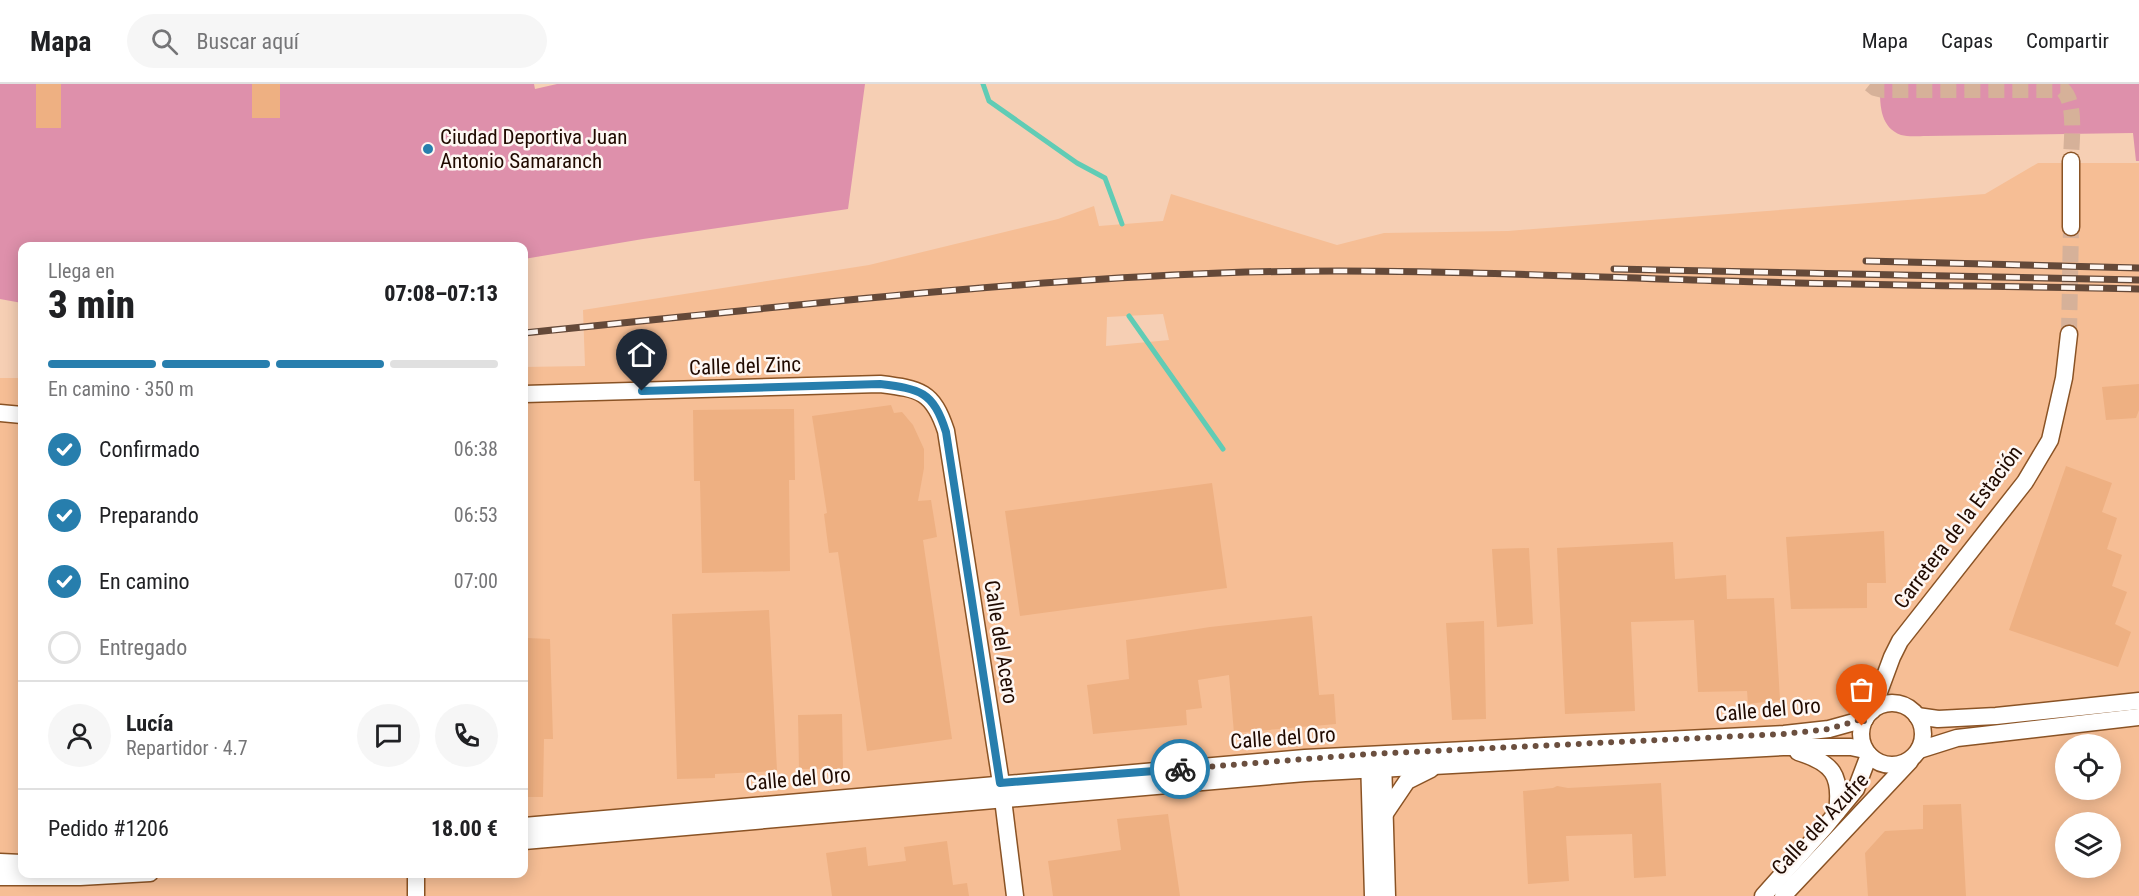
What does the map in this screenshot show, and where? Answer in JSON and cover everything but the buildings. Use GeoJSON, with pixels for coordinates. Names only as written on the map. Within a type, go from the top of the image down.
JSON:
{"type":"FeatureCollection","features":[{"type":"Feature","properties":{"kind":"street"},"geometry":{"type":"LineString","coordinates":[[2071,161],[2071,227]]}},
{"type":"Feature","properties":{"kind":"street","name":"Carretera de la Estación"},"geometry":{"type":"LineString","coordinates":[[1869,715],[1900,641],[2025,482],[2050,440],[2064,378],[2069,334]]}},
{"type":"Feature","properties":{"kind":"street","name":"Calle del Zinc"},"geometry":{"type":"LineString","coordinates":[[528,394],[880,384],[908,388],[930,398]]}},
{"type":"Feature","properties":{"kind":"street","name":"Calle del Acero"},"geometry":{"type":"LineString","coordinates":[[930,398],[940,412],[946,432],[1015,896]]}},
{"type":"Feature","properties":{"kind":"street"},"geometry":{"type":"LineString","coordinates":[[0,413],[18,415]]}},
{"type":"Feature","properties":{"kind":"street"},"geometry":{"type":"LineString","coordinates":[[1887,674],[1897,704]]}},
{"type":"Feature","properties":{"kind":"street"},"geometry":{"type":"LineString","coordinates":[[1917,716],[1938,718],[1996,716],[2139,701]]}},
{"type":"Feature","properties":{"kind":"street"},"geometry":{"type":"LineString","coordinates":[[1916,754],[1923,732],[1917,716],[1911,710],[1897,704],[1888,704],[1869,715],[1861,734],[1867,752],[1886,765],[1905,763],[1916,754],[1957,738],[2139,717]]}},
{"type":"Feature","properties":{"kind":"street","name":"Calle del Oro"},"geometry":{"type":"LineString","coordinates":[[528,826],[1000,783],[1784,734],[1829,729],[1869,715]]}},
{"type":"Feature","properties":{"kind":"street"},"geometry":{"type":"LineString","coordinates":[[1783,747],[1819,759],[1834,773],[1840,792],[1837,812]]}},
{"type":"Feature","properties":{"kind":"street","name":"Calle del Oro"},"geometry":{"type":"LineString","coordinates":[[528,841],[1002,801],[1376,761],[1438,765],[1783,747],[1851,747],[1867,752]]}},
{"type":"Feature","properties":{"kind":"street","name":"Calle del Azufre"},"geometry":{"type":"LineString","coordinates":[[1763,896],[1856,789],[1867,752]]}},
{"type":"Feature","properties":{"kind":"street","name":"Calle del Azufre"},"geometry":{"type":"LineString","coordinates":[[1783,896],[1916,754]]}},
{"type":"Feature","properties":{"kind":"street"},"geometry":{"type":"LineString","coordinates":[[1376,761],[1384,815],[1387,896]]}},
{"type":"Feature","properties":{"kind":"street"},"geometry":{"type":"LineString","coordinates":[[1373,896],[1376,761]]}},
{"type":"Feature","properties":{"kind":"street"},"geometry":{"type":"LineString","coordinates":[[1384,815],[1407,781],[1438,765]]}},
{"type":"Feature","properties":{"kind":"street"},"geometry":{"type":"LineString","coordinates":[[0,862],[18,862]]}},
{"type":"Feature","properties":{"kind":"street"},"geometry":{"type":"LineString","coordinates":[[0,877],[18,877]]}},
{"type":"Feature","properties":{"kind":"street"},"geometry":{"type":"LineString","coordinates":[[416,878],[416,896]]}},
{"type":"Feature","properties":{"kind":"shaded area","name":"Ciudad Deportiva Juan Antonio Samaranch"},"geometry":{"type":"Polygon","coordinates":[[[0,84],[534,84],[535,89],[557,84],[865,84],[848,209],[528,258],[528,242],[18,242],[18,302],[0,299],[0,84]]]}},
{"type":"Feature","properties":{"kind":"shaded area"},"geometry":{"type":"Polygon","coordinates":[[[1880,84],[2139,84],[2139,161],[2136,161],[2133,133],[1901,135],[1888,126],[1882,114],[1880,84]]]}},
{"type":"Feature","properties":{"kind":"shaded area"},"geometry":{"type":"Polygon","coordinates":[[[2038,163],[2139,163],[2139,896],[0,896],[0,378],[18,378],[18,878],[528,878],[528,367],[585,366],[583,310],[869,265],[1058,219],[1094,206],[1099,226],[1163,221],[1171,194],[1337,245],[1384,233],[1508,231],[1985,194],[2038,163]],[[1163,314],[1107,317],[1106,346],[1169,340],[1163,314]]]}},
{"type":"Feature","properties":{"kind":"waterway"},"geometry":{"type":"LineString","coordinates":[[983,84],[989,101],[1077,163],[1105,178],[1122,224]]}},
{"type":"Feature","properties":{"kind":"waterway"},"geometry":{"type":"LineString","coordinates":[[1129,316],[1223,449]]}},
{"type":"Feature","properties":{"kind":"tunnel"},"geometry":{"type":"LineString","coordinates":[[1870,84],[1883,90],[2063,90],[2072,114],[2071,161]]}},
{"type":"Feature","properties":{"kind":"tunnel"},"geometry":{"type":"LineString","coordinates":[[2069,334],[2071,227]]}},
{"type":"Feature","properties":{"kind":"railway"},"geometry":{"type":"LineString","coordinates":[[1866,261],[2139,268]]}},
{"type":"Feature","properties":{"kind":"railway"},"geometry":{"type":"LineString","coordinates":[[1614,269],[2139,280]]}},
{"type":"Feature","properties":{"kind":"railway"},"geometry":{"type":"LineString","coordinates":[[528,333],[958,290],[1133,277],[1283,271],[2139,289]]}},
{"type":"Feature","properties":{"kind":"way so far"},"geometry":{"type":"LineString","coordinates":[[1180,769],[1369,754],[1784,734],[1829,729],[1865,718],[1862,726]]}},
{"type":"Feature","properties":{"kind":"place","name":"Ciudad Deportiva Juan Antonio Samaranch"},"geometry":{"type":"Point","coordinates":[428,149]}},
{"type":"Feature","properties":{"kind":"route"},"geometry":{"type":"LineString","coordinates":[[642,391],[880,384],[908,388],[930,398],[940,412],[946,432],[1000,783],[1180,769]]}}]}
